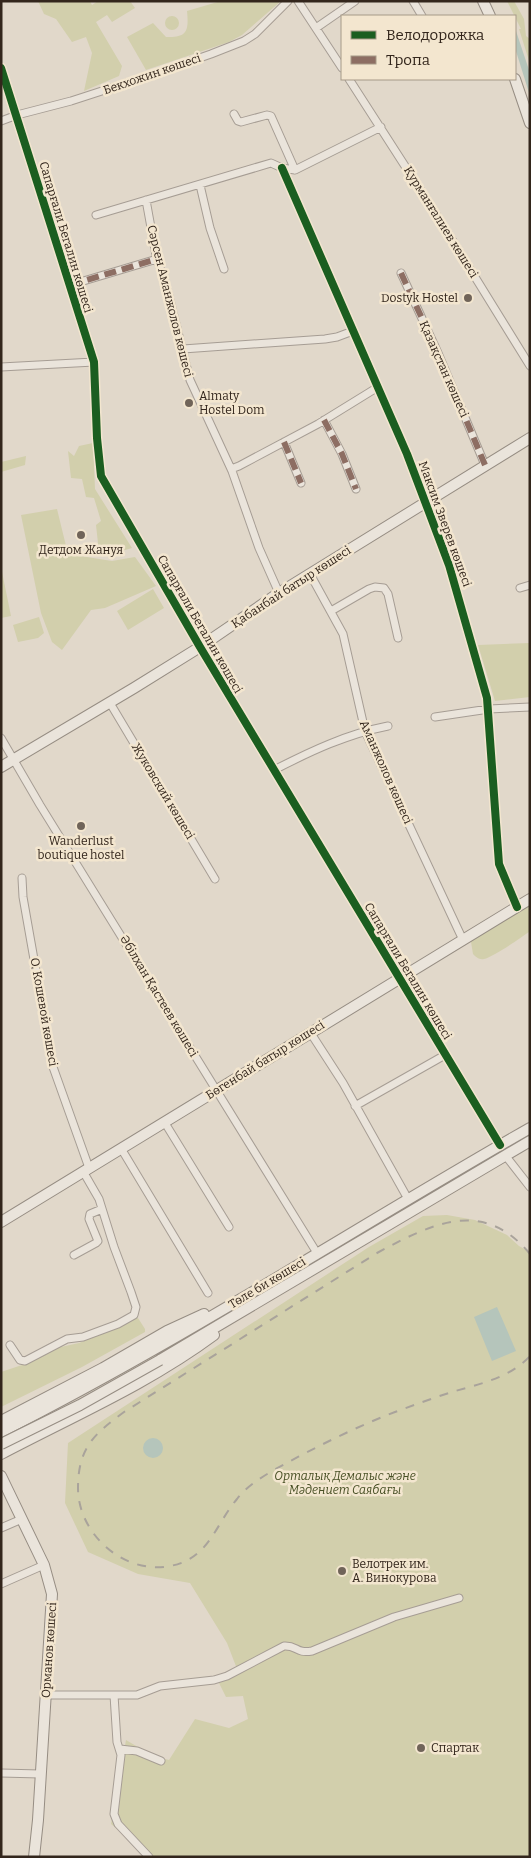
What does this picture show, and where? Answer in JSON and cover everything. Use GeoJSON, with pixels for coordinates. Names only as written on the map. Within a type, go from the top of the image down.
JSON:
{"type":"FeatureCollection","features":[{"type":"Feature","properties":{"kind":"main road"},"geometry":{"type":"LineString","coordinates":[[483,1],[490,15]]}},
{"type":"Feature","properties":{"kind":"main road"},"geometry":{"type":"LineString","coordinates":[[515,80],[530,123]]}},
{"type":"Feature","properties":{"kind":"main road","name":"Қабанбай батыр көшесі"},"geometry":{"type":"LineString","coordinates":[[1,768],[200,647],[279,593],[530,438]]}},
{"type":"Feature","properties":{"kind":"main road","name":"Бөгенбай батыр көшесі"},"geometry":{"type":"LineString","coordinates":[[1,1222],[86,1172],[310,1032],[530,899]]}},
{"type":"Feature","properties":{"kind":"main road","name":"Төле би көшесі"},"geometry":{"type":"LineString","coordinates":[[1,1432],[76,1394],[154,1350],[530,1128]]}},
{"type":"Feature","properties":{"kind":"main road","name":"Төле би көшесі"},"geometry":{"type":"LineString","coordinates":[[1,1443],[80,1405],[160,1360],[530,1141]]}},
{"type":"Feature","properties":{"kind":"main road"},"geometry":{"type":"LineString","coordinates":[[1,1421],[103,1368],[167,1331],[237,1301]]}},
{"type":"Feature","properties":{"kind":"main road"},"geometry":{"type":"LineString","coordinates":[[1,1454],[108,1401],[184,1357],[244,1311]]}},
{"type":"Feature","properties":{"kind":"main road"},"geometry":{"type":"LineString","coordinates":[[1,1443],[14,1448]]}},
{"type":"Feature","properties":{"kind":"main road","name":"Орманов көшесі"},"geometry":{"type":"LineString","coordinates":[[1,1476],[44,1565],[52,1594],[34,1857]]}},
{"type":"Feature","properties":{"kind":"street","name":"Бекхожин көшесі"},"geometry":{"type":"LineString","coordinates":[[1,121],[148,76],[244,41],[255,34],[288,1]]}},
{"type":"Feature","properties":{"kind":"street"},"geometry":{"type":"LineString","coordinates":[[298,1],[341,66]]}},
{"type":"Feature","properties":{"kind":"street"},"geometry":{"type":"LineString","coordinates":[[316,28],[354,1]]}},
{"type":"Feature","properties":{"kind":"street"},"geometry":{"type":"LineString","coordinates":[[414,1],[421,15]]}},
{"type":"Feature","properties":{"kind":"street","name":"Сапарғали Бегалин көшесі"},"geometry":{"type":"LineString","coordinates":[[1,68],[94,362],[97,438],[101,476],[200,647],[500,1145]]}},
{"type":"Feature","properties":{"kind":"street","name":"Қурманғалиев көшесі"},"geometry":{"type":"LineString","coordinates":[[351,80],[530,366]]}},
{"type":"Feature","properties":{"kind":"street"},"geometry":{"type":"LineString","coordinates":[[234,114],[238,121],[241,122],[267,115],[271,116],[295,170]]}},
{"type":"Feature","properties":{"kind":"street"},"geometry":{"type":"LineString","coordinates":[[96,215],[272,163],[282,168],[295,170],[381,127]]}},
{"type":"Feature","properties":{"kind":"street","name":"Максим Зверев көшесі"},"geometry":{"type":"LineString","coordinates":[[282,168],[421,488],[449,565],[474,646],[489,709],[499,864],[517,907]]}},
{"type":"Feature","properties":{"kind":"street"},"geometry":{"type":"LineString","coordinates":[[200,185],[210,228],[224,269]]}},
{"type":"Feature","properties":{"kind":"street","name":"Сәрсен Аманжолов көшесі"},"geometry":{"type":"LineString","coordinates":[[146,200],[157,259],[170,296],[183,349],[185,367],[231,469],[259,548],[279,593]]}},
{"type":"Feature","properties":{"kind":"street"},"geometry":{"type":"LineString","coordinates":[[70,286],[157,259]]}},
{"type":"Feature","properties":{"kind":"street","name":"Қазақстан көшесі"},"geometry":{"type":"LineString","coordinates":[[401,274],[438,354],[485,465]]}},
{"type":"Feature","properties":{"kind":"street"},"geometry":{"type":"LineString","coordinates":[[183,349],[325,339],[353,331]]}},
{"type":"Feature","properties":{"kind":"street"},"geometry":{"type":"LineString","coordinates":[[1,367],[94,362]]}},
{"type":"Feature","properties":{"kind":"street"},"geometry":{"type":"LineString","coordinates":[[231,469],[324,420],[378,388]]}},
{"type":"Feature","properties":{"kind":"street"},"geometry":{"type":"LineString","coordinates":[[324,420],[342,454],[356,488]]}},
{"type":"Feature","properties":{"kind":"street"},"geometry":{"type":"LineString","coordinates":[[284,442],[301,483]]}},
{"type":"Feature","properties":{"kind":"street","name":"Аманжолов көшесі"},"geometry":{"type":"LineString","coordinates":[[310,574],[343,634],[365,731],[463,940]]}},
{"type":"Feature","properties":{"kind":"street"},"geometry":{"type":"LineString","coordinates":[[520,588],[530,585]]}},
{"type":"Feature","properties":{"kind":"street"},"geometry":{"type":"LineString","coordinates":[[331,611],[369,589],[374,587],[384,588],[388,594],[398,638]]}},
{"type":"Feature","properties":{"kind":"street","name":"Жуковский көшесі"},"geometry":{"type":"LineString","coordinates":[[110,703],[215,879]]}},
{"type":"Feature","properties":{"kind":"street"},"geometry":{"type":"LineString","coordinates":[[435,717],[489,709],[530,707]]}},
{"type":"Feature","properties":{"kind":"street"},"geometry":{"type":"LineString","coordinates":[[274,770],[323,746],[365,731],[388,726]]}},
{"type":"Feature","properties":{"kind":"street","name":"Әбілхан Қастеев көшесі"},"geometry":{"type":"LineString","coordinates":[[1,738],[317,1254]]}},
{"type":"Feature","properties":{"kind":"street","name":"О. Кошевой көшесі"},"geometry":{"type":"LineString","coordinates":[[10,1345],[20,1360],[25,1361],[67,1339],[83,1337],[118,1324],[134,1315],[136,1307],[99,1200],[86,1172],[88,1165],[53,1067],[23,897],[22,878]]}},
{"type":"Feature","properties":{"kind":"street"},"geometry":{"type":"LineString","coordinates":[[310,1032],[343,1083],[408,1199]]}},
{"type":"Feature","properties":{"kind":"street"},"geometry":{"type":"LineString","coordinates":[[355,1106],[445,1055]]}},
{"type":"Feature","properties":{"kind":"street"},"geometry":{"type":"LineString","coordinates":[[165,1123],[229,1227]]}},
{"type":"Feature","properties":{"kind":"street"},"geometry":{"type":"LineString","coordinates":[[122,1150],[208,1294]]}},
{"type":"Feature","properties":{"kind":"street"},"geometry":{"type":"LineString","coordinates":[[505,1156],[530,1187]]}},
{"type":"Feature","properties":{"kind":"street"},"geometry":{"type":"LineString","coordinates":[[74,1255],[96,1244],[98,1241],[88,1219],[90,1214],[102,1209]]}},
{"type":"Feature","properties":{"kind":"street"},"geometry":{"type":"LineString","coordinates":[[1,1528],[22,1520]]}},
{"type":"Feature","properties":{"kind":"street"},"geometry":{"type":"LineString","coordinates":[[1,1584],[44,1565]]}},
{"type":"Feature","properties":{"kind":"street"},"geometry":{"type":"LineString","coordinates":[[46,1695],[137,1695],[144,1694],[160,1686],[214,1680],[227,1676],[284,1646],[289,1646],[304,1653],[312,1651],[394,1618],[459,1598]]}},
{"type":"Feature","properties":{"kind":"street"},"geometry":{"type":"LineString","coordinates":[[114,1695],[121,1755],[114,1814],[118,1824],[149,1857]]}},
{"type":"Feature","properties":{"kind":"street"},"geometry":{"type":"LineString","coordinates":[[120,1749],[137,1751],[161,1761]]}},
{"type":"Feature","properties":{"kind":"street"},"geometry":{"type":"LineString","coordinates":[[1,1773],[40,1774]]}},
{"type":"Feature","properties":{"kind":"green space"},"geometry":{"type":"Polygon","coordinates":[[[38,1],[90,1],[92,5],[98,1],[130,1],[135,8],[112,22],[107,15],[96,22],[122,66],[119,76],[84,91],[92,53],[86,37],[72,42],[56,19],[44,14],[38,1]]]}},
{"type":"Feature","properties":{"kind":"green space"},"geometry":{"type":"Polygon","coordinates":[[[221,1],[281,1],[242,35],[229,42],[146,70],[127,37],[153,23],[166,37],[178,36],[185,32],[187,28],[187,11],[221,1]]]}},
{"type":"Feature","properties":{"kind":"green space"},"geometry":{"type":"Polygon","coordinates":[[[507,1],[514,1],[524,19],[526,36],[530,39],[530,64],[519,29],[521,29],[516,15],[514,15],[507,1]]]}},
{"type":"Feature","properties":{"kind":"green space"},"geometry":{"type":"Polygon","coordinates":[[[169,16],[175,16],[179,23],[175,30],[169,30],[165,26],[165,20],[169,16]]]}},
{"type":"Feature","properties":{"kind":"green space"},"geometry":{"type":"Polygon","coordinates":[[[93,443],[95,489],[132,548],[115,553],[96,547],[98,543],[96,525],[101,521],[94,498],[86,497],[82,479],[71,478],[68,451],[74,456],[79,446],[93,443]]]}},
{"type":"Feature","properties":{"kind":"green space"},"geometry":{"type":"Polygon","coordinates":[[[26,456],[25,465],[1,472],[1,462],[26,456]]]}},
{"type":"Feature","properties":{"kind":"green space"},"geometry":{"type":"Polygon","coordinates":[[[57,509],[68,554],[112,561],[135,557],[156,586],[105,608],[91,610],[62,650],[52,642],[41,613],[21,515],[57,509]]]}},
{"type":"Feature","properties":{"kind":"green space"},"geometry":{"type":"Polygon","coordinates":[[[1,567],[11,616],[1,618],[1,567]]]}},
{"type":"Feature","properties":{"kind":"green space"},"geometry":{"type":"Polygon","coordinates":[[[153,589],[164,608],[128,630],[117,611],[153,589]]]}},
{"type":"Feature","properties":{"kind":"green space"},"geometry":{"type":"Polygon","coordinates":[[[39,617],[44,633],[38,638],[18,642],[13,625],[39,617]]]}},
{"type":"Feature","properties":{"kind":"green space"},"geometry":{"type":"Polygon","coordinates":[[[530,643],[530,697],[495,701],[478,645],[530,643]]]}},
{"type":"Feature","properties":{"kind":"green space"},"geometry":{"type":"Polygon","coordinates":[[[530,903],[530,931],[488,958],[481,959],[473,954],[471,942],[475,934],[495,927],[530,903]]]}},
{"type":"Feature","properties":{"kind":"green space","name":"Орталық Демалыс және Мәдениет Саябағы"},"geometry":{"type":"Polygon","coordinates":[[[447,1215],[475,1220],[507,1235],[519,1246],[530,1252],[530,1857],[152,1857],[111,1824],[126,1740],[153,1756],[169,1760],[195,1719],[229,1728],[248,1719],[243,1696],[226,1697],[219,1683],[239,1674],[227,1643],[190,1583],[138,1574],[88,1552],[65,1503],[68,1443],[369,1247],[423,1216],[447,1215]]]}},
{"type":"Feature","properties":{"kind":"green space"},"geometry":{"type":"Polygon","coordinates":[[[138,1318],[145,1332],[82,1367],[1,1407],[1,1372],[22,1365],[56,1348],[79,1343],[138,1318]]]}},
{"type":"Feature","properties":{"kind":"shaded area"},"geometry":{"type":"Polygon","coordinates":[[[516,31],[530,73],[530,96],[516,51],[516,31]]]}},
{"type":"Feature","properties":{"kind":"shaded area"},"geometry":{"type":"Polygon","coordinates":[[[497,1307],[516,1351],[492,1361],[474,1317],[497,1307]]]}},
{"type":"Feature","properties":{"kind":"shaded area"},"geometry":{"type":"Polygon","coordinates":[[[153,1438],[160,1441],[163,1448],[160,1455],[153,1458],[146,1455],[143,1448],[146,1441],[153,1438]]]}},
{"type":"Feature","properties":{"kind":"railway"},"geometry":{"type":"LineString","coordinates":[[530,1254],[512,1236],[494,1226],[475,1221],[456,1221],[437,1226],[417,1233],[377,1253],[124,1412],[104,1428],[90,1443],[81,1462],[78,1488],[80,1505],[86,1521],[95,1535],[107,1548],[121,1557],[136,1564],[153,1567],[170,1566],[183,1562],[203,1549],[229,1509],[244,1491],[272,1471],[333,1439],[379,1418],[504,1375],[522,1364],[530,1356]]}},
{"type":"Feature","properties":{"kind":"marked path"},"geometry":{"type":"LineString","coordinates":[[70,285],[157,259]]}},
{"type":"Feature","properties":{"kind":"marked path"},"geometry":{"type":"LineString","coordinates":[[401,273],[438,353],[485,465]]}},
{"type":"Feature","properties":{"kind":"marked path"},"geometry":{"type":"LineString","coordinates":[[324,420],[342,454],[356,489]]}},
{"type":"Feature","properties":{"kind":"marked path"},"geometry":{"type":"LineString","coordinates":[[284,442],[301,483]]}},
{"type":"Feature","properties":{"kind":"cycle path"},"geometry":{"type":"LineString","coordinates":[[1,68],[94,362],[97,438],[101,476],[200,647],[500,1145]]}},
{"type":"Feature","properties":{"kind":"cycle path"},"geometry":{"type":"LineString","coordinates":[[282,168],[407,454],[449,565],[487,698],[499,864],[517,907]]}},
{"type":"Feature","properties":{"kind":"place","name":"Dostyk Hostel"},"geometry":{"type":"Point","coordinates":[468,298]}},
{"type":"Feature","properties":{"kind":"place","name":"Almaty Hostel Dom"},"geometry":{"type":"Point","coordinates":[189,403]}},
{"type":"Feature","properties":{"kind":"place","name":"Детдом Жануя"},"geometry":{"type":"Point","coordinates":[81,535]}},
{"type":"Feature","properties":{"kind":"place","name":"Wanderlust boutique hostel"},"geometry":{"type":"Point","coordinates":[81,826]}},
{"type":"Feature","properties":{"kind":"place","name":"Велотрек им. А. Винокурова"},"geometry":{"type":"Point","coordinates":[342,1571]}},
{"type":"Feature","properties":{"kind":"place","name":"Спартак"},"geometry":{"type":"Point","coordinates":[421,1748]}}]}
